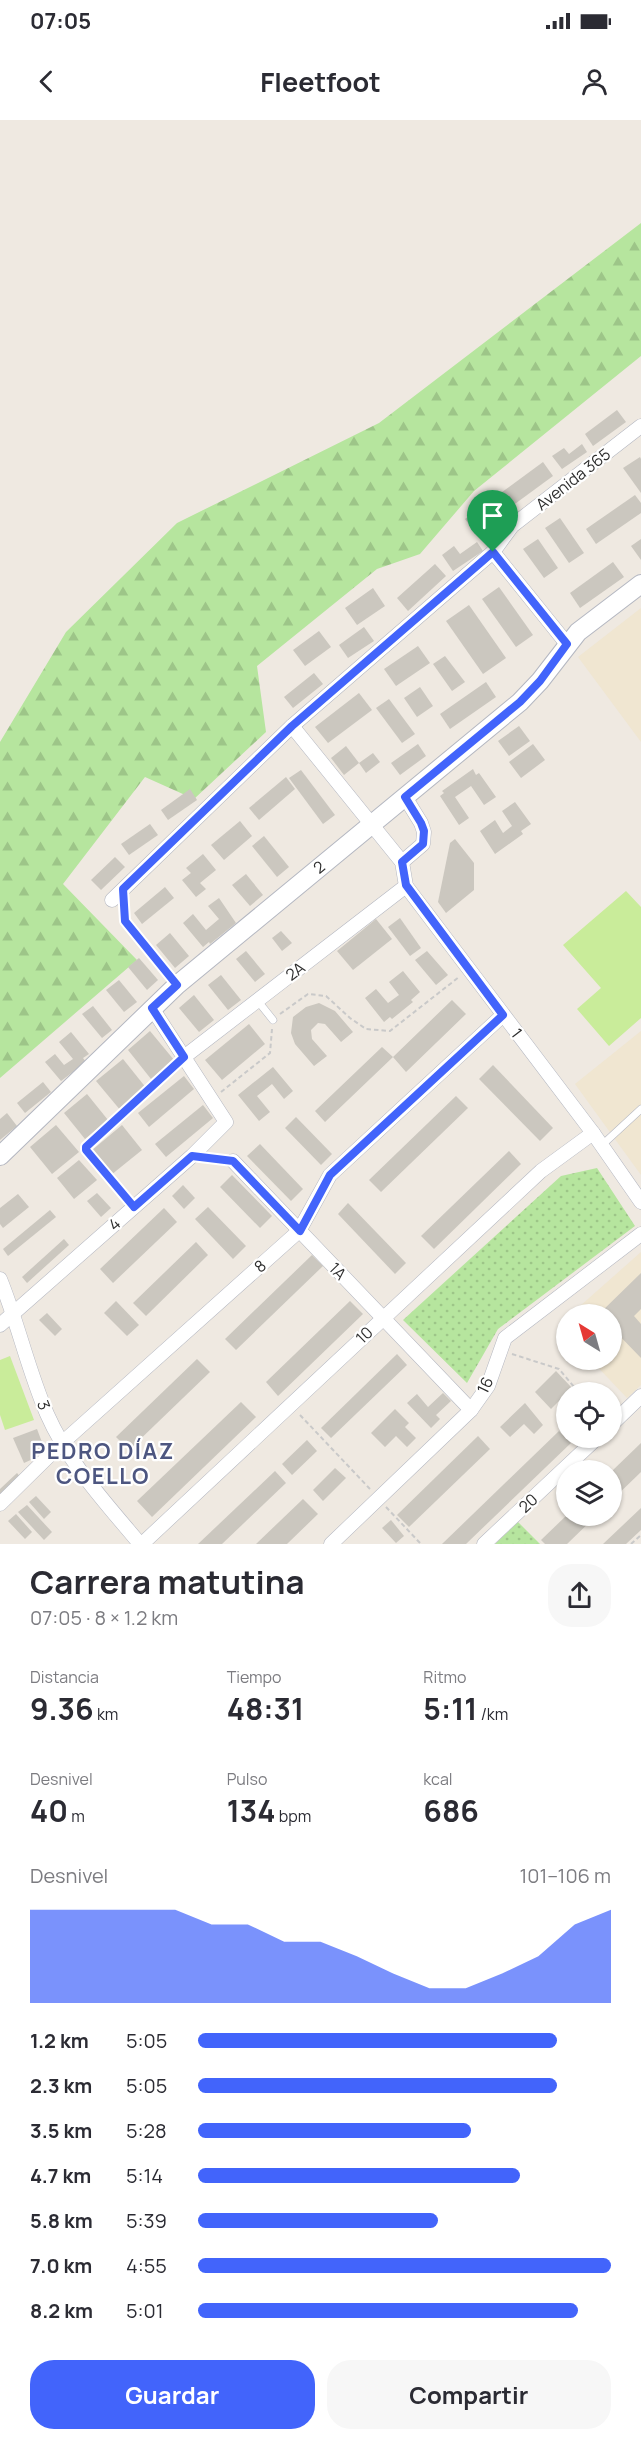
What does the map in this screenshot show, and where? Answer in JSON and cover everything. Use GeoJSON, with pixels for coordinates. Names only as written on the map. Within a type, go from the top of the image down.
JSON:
{"type":"FeatureCollection","features":[{"type":"Feature","properties":{"kind":"street","name":"Avenida 365"},"geometry":{"type":"LineString","coordinates":[[112,900],[292,726],[493,552],[512,526],[641,426]]}},
{"type":"Feature","properties":{"kind":"street"},"geometry":{"type":"LineString","coordinates":[[493,552],[567,644]]}},
{"type":"Feature","properties":{"kind":"street","name":"2"},"geometry":{"type":"LineString","coordinates":[[0,1156],[177,985],[520,702],[540,681],[578,632],[641,584]]}},
{"type":"Feature","properties":{"kind":"street","name":"1"},"geometry":{"type":"LineString","coordinates":[[292,726],[373,823],[402,862],[406,885],[641,1202]]}},
{"type":"Feature","properties":{"kind":"street"},"geometry":{"type":"LineString","coordinates":[[402,862],[423,844],[424,831],[405,797]]}},
{"type":"Feature","properties":{"kind":"street","name":"2A"},"geometry":{"type":"LineString","coordinates":[[184,1057],[406,885]]}},
{"type":"Feature","properties":{"kind":"street"},"geometry":{"type":"LineString","coordinates":[[152,1008],[212,1100]]}},
{"type":"Feature","properties":{"kind":"street","name":"8"},"geometry":{"type":"LineString","coordinates":[[0,1504],[62,1443],[300,1231],[330,1175],[503,1015]]}},
{"type":"Feature","properties":{"kind":"street","name":"4"},"geometry":{"type":"LineString","coordinates":[[0,1326],[192,1156],[226,1122],[212,1100]]}},
{"type":"Feature","properties":{"kind":"street","name":"10"},"geometry":{"type":"LineString","coordinates":[[141,1544],[541,1171],[592,1133]]}},
{"type":"Feature","properties":{"kind":"street","name":"1A"},"geometry":{"type":"LineString","coordinates":[[233,1161],[471,1410]]}},
{"type":"Feature","properties":{"kind":"street","name":"16"},"geometry":{"type":"LineString","coordinates":[[331,1544],[471,1410],[488,1386],[505,1338],[641,1234]]}},
{"type":"Feature","properties":{"kind":"street","name":"3"},"geometry":{"type":"LineString","coordinates":[[0,1279],[47,1414],[62,1443],[74,1465],[141,1544]]}},
{"type":"Feature","properties":{"kind":"street"},"geometry":{"type":"LineString","coordinates":[[622,1414],[641,1396]]}},
{"type":"Feature","properties":{"kind":"street","name":"20"},"geometry":{"type":"LineString","coordinates":[[484,1544],[586,1448]]}},
{"type":"Feature","properties":{"kind":"lane"},"geometry":{"type":"LineString","coordinates":[[257,1000],[273,1020]]}},
{"type":"Feature","properties":{"kind":"lane"},"geometry":{"type":"LineString","coordinates":[[601,1146],[641,1109]]}},
{"type":"Feature","properties":{"kind":"path"},"geometry":{"type":"LineString","coordinates":[[123,889],[125,921],[177,985]]}},
{"type":"Feature","properties":{"kind":"path"},"geometry":{"type":"LineString","coordinates":[[212,1100],[270,1053],[273,1020],[293,1002],[308,994],[326,996],[366,1029],[390,1031],[469,969]]}},
{"type":"Feature","properties":{"kind":"path"},"geometry":{"type":"LineString","coordinates":[[134,1207],[86,1150],[86,1147],[184,1057]]}},
{"type":"Feature","properties":{"kind":"path"},"geometry":{"type":"LineString","coordinates":[[192,1156],[233,1161]]}},
{"type":"Feature","properties":{"kind":"path"},"geometry":{"type":"LineString","coordinates":[[499,1350],[559,1370],[570,1382]]}},
{"type":"Feature","properties":{"kind":"path"},"geometry":{"type":"LineString","coordinates":[[291,1404],[421,1544]]}},
{"type":"Feature","properties":{"kind":"path"},"geometry":{"type":"LineString","coordinates":[[631,1544],[641,1535]]}},
{"type":"Feature","properties":{"kind":"shaded area"},"geometry":{"type":"Polygon","coordinates":[[[641,608],[641,742],[578,657],[641,608]]]}},
{"type":"Feature","properties":{"kind":"shaded area"},"geometry":{"type":"Polygon","coordinates":[[[641,1031],[641,1175],[575,1084],[641,1031]]]}},
{"type":"Feature","properties":{"kind":"shaded area"},"geometry":{"type":"Polygon","coordinates":[[[641,1252],[641,1385],[627,1398],[622,1393],[622,1382],[612,1382],[600,1370],[622,1370],[622,1304],[582,1304],[641,1252]]]}},
{"type":"Feature","properties":{"kind":"green space"},"geometry":{"type":"Polygon","coordinates":[[[641,223],[641,356],[474,491],[420,554],[377,569],[257,666],[266,732],[194,799],[145,777],[63,884],[137,960],[0,1078],[0,742],[66,632],[177,523],[379,423],[641,223]]]}},
{"type":"Feature","properties":{"kind":"green space"},"geometry":{"type":"Polygon","coordinates":[[[626,891],[641,907],[641,1018],[609,1046],[577,1009],[601,988],[563,945],[626,891]]]}},
{"type":"Feature","properties":{"kind":"green space"},"geometry":{"type":"Polygon","coordinates":[[[597,1168],[635,1226],[498,1329],[467,1383],[403,1320],[561,1176],[597,1168]]]}},
{"type":"Feature","properties":{"kind":"green space"},"geometry":{"type":"Polygon","coordinates":[[[10,1356],[34,1420],[5,1430],[0,1415],[0,1360],[10,1356]]]}},
{"type":"Feature","properties":{"kind":"green space"},"geometry":{"type":"Polygon","coordinates":[[[518,1522],[540,1544],[495,1544],[518,1522]]]}},
{"type":"Feature","properties":{"kind":"building"},"geometry":{"type":"Polygon","coordinates":[[[617,410],[626,422],[593,446],[585,434],[617,410]]]}},
{"type":"Feature","properties":{"kind":"building"},"geometry":{"type":"Polygon","coordinates":[[[582,444],[587,452],[562,469],[552,456],[564,448],[569,454],[582,444]]]}},
{"type":"Feature","properties":{"kind":"building"},"geometry":{"type":"Polygon","coordinates":[[[640,457],[641,459],[641,493],[623,468],[640,457]]]}},
{"type":"Feature","properties":{"kind":"building"},"geometry":{"type":"Polygon","coordinates":[[[543,462],[553,476],[508,509],[498,495],[543,462]]]}},
{"type":"Feature","properties":{"kind":"building"},"geometry":{"type":"Polygon","coordinates":[[[635,495],[641,503],[641,513],[596,544],[586,529],[635,495]]]}},
{"type":"Feature","properties":{"kind":"building"},"geometry":{"type":"Polygon","coordinates":[[[499,505],[507,516],[477,535],[465,519],[477,510],[482,517],[499,505]]]}},
{"type":"Feature","properties":{"kind":"building"},"geometry":{"type":"Polygon","coordinates":[[[560,518],[584,553],[569,563],[545,528],[560,518]]]}},
{"type":"Feature","properties":{"kind":"building"},"geometry":{"type":"Polygon","coordinates":[[[538,539],[558,568],[544,578],[523,549],[538,539]]]}},
{"type":"Feature","properties":{"kind":"building"},"geometry":{"type":"Polygon","coordinates":[[[641,539],[641,560],[631,546],[641,539]]]}},
{"type":"Feature","properties":{"kind":"building"},"geometry":{"type":"Polygon","coordinates":[[[477,542],[483,551],[453,571],[442,555],[454,546],[460,554],[477,542]]]}},
{"type":"Feature","properties":{"kind":"building"},"geometry":{"type":"Polygon","coordinates":[[[613,562],[624,577],[580,608],[570,593],[613,562]]]}},
{"type":"Feature","properties":{"kind":"building"},"geometry":{"type":"Polygon","coordinates":[[[435,564],[446,576],[408,611],[397,598],[435,564]]]}},
{"type":"Feature","properties":{"kind":"building"},"geometry":{"type":"Polygon","coordinates":[[[499,587],[533,635],[516,647],[482,599],[499,587]]]}},
{"type":"Feature","properties":{"kind":"building"},"geometry":{"type":"Polygon","coordinates":[[[373,588],[385,606],[357,625],[345,608],[373,588]]]}},
{"type":"Feature","properties":{"kind":"building"},"geometry":{"type":"Polygon","coordinates":[[[469,605],[506,658],[483,674],[446,621],[469,605]]]}},
{"type":"Feature","properties":{"kind":"building"},"geometry":{"type":"Polygon","coordinates":[[[364,627],[374,641],[348,658],[339,645],[364,627]]]}},
{"type":"Feature","properties":{"kind":"building"},"geometry":{"type":"Polygon","coordinates":[[[319,631],[331,647],[305,666],[293,650],[319,631]]]}},
{"type":"Feature","properties":{"kind":"building"},"geometry":{"type":"Polygon","coordinates":[[[418,646],[430,663],[396,686],[384,669],[418,646]]]}},
{"type":"Feature","properties":{"kind":"building"},"geometry":{"type":"Polygon","coordinates":[[[445,656],[465,682],[452,691],[433,664],[445,656]]]}},
{"type":"Feature","properties":{"kind":"building"},"geometry":{"type":"Polygon","coordinates":[[[314,673],[323,684],[293,708],[284,697],[314,673]]]}},
{"type":"Feature","properties":{"kind":"building"},"geometry":{"type":"Polygon","coordinates":[[[486,682],[496,697],[450,729],[440,714],[486,682]]]}},
{"type":"Feature","properties":{"kind":"building"},"geometry":{"type":"Polygon","coordinates":[[[420,687],[433,706],[417,717],[404,698],[420,687]]]}},
{"type":"Feature","properties":{"kind":"building"},"geometry":{"type":"Polygon","coordinates":[[[359,693],[372,710],[328,743],[315,727],[359,693]]]}},
{"type":"Feature","properties":{"kind":"building"},"geometry":{"type":"Polygon","coordinates":[[[389,699],[415,734],[402,743],[376,708],[389,699]]]}},
{"type":"Feature","properties":{"kind":"building"},"geometry":{"type":"Polygon","coordinates":[[[519,726],[530,741],[509,756],[498,741],[519,726]]]}},
{"type":"Feature","properties":{"kind":"building"},"geometry":{"type":"Polygon","coordinates":[[[418,744],[426,756],[400,775],[391,763],[418,744]]]}},
{"type":"Feature","properties":{"kind":"building"},"geometry":{"type":"Polygon","coordinates":[[[533,744],[545,760],[521,778],[509,762],[533,744]]]}},
{"type":"Feature","properties":{"kind":"building"},"geometry":{"type":"Polygon","coordinates":[[[346,746],[359,763],[344,775],[331,758],[346,746]]]}},
{"type":"Feature","properties":{"kind":"building"},"geometry":{"type":"Polygon","coordinates":[[[373,753],[380,762],[366,773],[359,763],[373,753]]]}},
{"type":"Feature","properties":{"kind":"building"},"geometry":{"type":"Polygon","coordinates":[[[473,769],[476,775],[479,773],[496,797],[484,805],[471,786],[455,797],[469,818],[459,825],[440,796],[444,793],[442,791],[473,769]]]}},
{"type":"Feature","properties":{"kind":"building"},"geometry":{"type":"Polygon","coordinates":[[[301,770],[335,815],[323,824],[289,778],[301,770]]]}},
{"type":"Feature","properties":{"kind":"building"},"geometry":{"type":"Polygon","coordinates":[[[286,777],[295,789],[259,820],[249,808],[286,777]]]}},
{"type":"Feature","properties":{"kind":"building"},"geometry":{"type":"Polygon","coordinates":[[[190,789],[197,800],[168,820],[161,810],[190,789]]]}},
{"type":"Feature","properties":{"kind":"building"},"geometry":{"type":"Polygon","coordinates":[[[515,802],[531,824],[521,831],[523,834],[495,854],[480,831],[495,820],[503,833],[512,826],[502,811],[515,802]]]}},
{"type":"Feature","properties":{"kind":"building"},"geometry":{"type":"Polygon","coordinates":[[[240,821],[252,836],[224,860],[211,845],[240,821]]]}},
{"type":"Feature","properties":{"kind":"building"},"geometry":{"type":"Polygon","coordinates":[[[150,824],[158,835],[129,855],[121,844],[150,824]]]}},
{"type":"Feature","properties":{"kind":"building"},"geometry":{"type":"Polygon","coordinates":[[[264,836],[289,867],[277,877],[252,846],[264,836]]]}},
{"type":"Feature","properties":{"kind":"building"},"geometry":{"type":"Polygon","coordinates":[[[455,839],[474,863],[474,890],[446,913],[438,902],[450,843],[455,839]]]}},
{"type":"Feature","properties":{"kind":"building"},"geometry":{"type":"Polygon","coordinates":[[[203,854],[216,870],[200,883],[206,889],[196,897],[182,880],[191,873],[186,868],[203,854]]]}},
{"type":"Feature","properties":{"kind":"building"},"geometry":{"type":"Polygon","coordinates":[[[115,857],[125,867],[101,890],[91,880],[115,857]]]}},
{"type":"Feature","properties":{"kind":"building"},"geometry":{"type":"Polygon","coordinates":[[[246,874],[263,895],[250,906],[232,885],[246,874]]]}},
{"type":"Feature","properties":{"kind":"building"},"geometry":{"type":"Polygon","coordinates":[[[165,887],[174,898],[142,924],[134,913],[165,887]]]}},
{"type":"Feature","properties":{"kind":"building"},"geometry":{"type":"Polygon","coordinates":[[[219,898],[236,923],[203,947],[183,923],[193,914],[206,930],[219,919],[208,906],[219,898]]]}},
{"type":"Feature","properties":{"kind":"building"},"geometry":{"type":"Polygon","coordinates":[[[400,918],[421,948],[410,956],[388,927],[400,918]]]}},
{"type":"Feature","properties":{"kind":"building"},"geometry":{"type":"Polygon","coordinates":[[[376,919],[392,939],[353,970],[337,951],[376,919]]]}},
{"type":"Feature","properties":{"kind":"building"},"geometry":{"type":"Polygon","coordinates":[[[281,931],[292,943],[282,951],[272,938],[281,931]]]}},
{"type":"Feature","properties":{"kind":"building"},"geometry":{"type":"Polygon","coordinates":[[[170,933],[189,956],[175,968],[156,945],[170,933]]]}},
{"type":"Feature","properties":{"kind":"building"},"geometry":{"type":"Polygon","coordinates":[[[246,951],[265,974],[255,982],[236,959],[246,951]]]}},
{"type":"Feature","properties":{"kind":"building"},"geometry":{"type":"Polygon","coordinates":[[[427,951],[448,975],[436,985],[415,960],[427,951]]]}},
{"type":"Feature","properties":{"kind":"building"},"geometry":{"type":"Polygon","coordinates":[[[139,958],[158,980],[147,990],[128,967],[139,958]]]}},
{"type":"Feature","properties":{"kind":"building"},"geometry":{"type":"Polygon","coordinates":[[[403,971],[420,992],[411,1000],[413,1002],[392,1019],[390,1017],[384,1022],[365,998],[376,989],[388,1003],[399,995],[389,982],[403,971]]]}},
{"type":"Feature","properties":{"kind":"building"},"geometry":{"type":"Polygon","coordinates":[[[221,975],[241,1000],[228,1010],[208,985],[221,975]]]}},
{"type":"Feature","properties":{"kind":"building"},"geometry":{"type":"Polygon","coordinates":[[[119,980],[137,1002],[124,1012],[106,990],[119,980]]]}},
{"type":"Feature","properties":{"kind":"building"},"geometry":{"type":"Polygon","coordinates":[[[194,995],[214,1020],[199,1032],[179,1008],[194,995]]]}},
{"type":"Feature","properties":{"kind":"building"},"geometry":{"type":"Polygon","coordinates":[[[452,1000],[466,1014],[406,1072],[393,1057],[452,1000]]]}},
{"type":"Feature","properties":{"kind":"building"},"geometry":{"type":"Polygon","coordinates":[[[319,1003],[335,1011],[353,1032],[341,1042],[325,1024],[318,1023],[311,1030],[312,1039],[327,1056],[314,1066],[295,1044],[291,1033],[293,1017],[306,1007],[319,1003]]]}},
{"type":"Feature","properties":{"kind":"building"},"geometry":{"type":"Polygon","coordinates":[[[93,1006],[112,1030],[102,1038],[82,1014],[93,1006]]]}},
{"type":"Feature","properties":{"kind":"building"},"geometry":{"type":"Polygon","coordinates":[[[249,1024],[265,1044],[222,1080],[205,1060],[249,1024]]]}},
{"type":"Feature","properties":{"kind":"building"},"geometry":{"type":"Polygon","coordinates":[[[150,1031],[174,1060],[151,1079],[128,1050],[150,1031]]]}},
{"type":"Feature","properties":{"kind":"building"},"geometry":{"type":"Polygon","coordinates":[[[71,1032],[89,1054],[83,1058],[86,1062],[61,1081],[45,1062],[55,1054],[64,1065],[73,1059],[59,1042],[71,1032]]]}},
{"type":"Feature","properties":{"kind":"building"},"geometry":{"type":"Polygon","coordinates":[[[382,1047],[393,1057],[325,1122],[315,1111],[382,1047]]]}},
{"type":"Feature","properties":{"kind":"building"},"geometry":{"type":"Polygon","coordinates":[[[123,1059],[147,1089],[121,1111],[96,1081],[123,1059]]]}},
{"type":"Feature","properties":{"kind":"building"},"geometry":{"type":"Polygon","coordinates":[[[493,1065],[553,1128],[540,1141],[479,1079],[493,1065]]]}},
{"type":"Feature","properties":{"kind":"building"},"geometry":{"type":"Polygon","coordinates":[[[273,1067],[293,1091],[284,1099],[272,1084],[257,1096],[270,1112],[259,1121],[238,1095],[273,1067]]]}},
{"type":"Feature","properties":{"kind":"building"},"geometry":{"type":"Polygon","coordinates":[[[184,1076],[194,1089],[149,1127],[138,1113],[184,1076]]]}},
{"type":"Feature","properties":{"kind":"building"},"geometry":{"type":"Polygon","coordinates":[[[43,1082],[51,1092],[25,1113],[17,1103],[43,1082]]]}},
{"type":"Feature","properties":{"kind":"building"},"geometry":{"type":"Polygon","coordinates":[[[87,1094],[108,1120],[85,1139],[64,1113],[87,1094]]]}},
{"type":"Feature","properties":{"kind":"building"},"geometry":{"type":"Polygon","coordinates":[[[456,1096],[468,1108],[381,1192],[369,1180],[456,1096]]]}},
{"type":"Feature","properties":{"kind":"building"},"geometry":{"type":"Polygon","coordinates":[[[203,1105],[213,1118],[166,1157],[155,1144],[203,1105]]]}},
{"type":"Feature","properties":{"kind":"building"},"geometry":{"type":"Polygon","coordinates":[[[7,1113],[17,1126],[0,1140],[0,1119],[7,1113]]]}},
{"type":"Feature","properties":{"kind":"building"},"geometry":{"type":"Polygon","coordinates":[[[296,1117],[332,1154],[321,1165],[285,1128],[296,1117]]]}},
{"type":"Feature","properties":{"kind":"building"},"geometry":{"type":"Polygon","coordinates":[[[56,1125],[79,1152],[52,1174],[30,1147],[56,1125]]]}},
{"type":"Feature","properties":{"kind":"building"},"geometry":{"type":"Polygon","coordinates":[[[122,1125],[142,1150],[111,1175],[91,1151],[122,1125]]]}},
{"type":"Feature","properties":{"kind":"building"},"geometry":{"type":"Polygon","coordinates":[[[260,1144],[303,1189],[291,1201],[247,1156],[260,1144]]]}},
{"type":"Feature","properties":{"kind":"building"},"geometry":{"type":"Polygon","coordinates":[[[509,1151],[521,1164],[434,1249],[421,1236],[509,1151]]]}},
{"type":"Feature","properties":{"kind":"building"},"geometry":{"type":"Polygon","coordinates":[[[79,1160],[97,1180],[74,1199],[57,1178],[79,1160]]]}},
{"type":"Feature","properties":{"kind":"building"},"geometry":{"type":"Polygon","coordinates":[[[232,1175],[272,1216],[260,1228],[220,1187],[232,1175]]]}},
{"type":"Feature","properties":{"kind":"building"},"geometry":{"type":"Polygon","coordinates":[[[183,1185],[195,1198],[184,1209],[172,1196],[183,1185]]]}},
{"type":"Feature","properties":{"kind":"building"},"geometry":{"type":"Polygon","coordinates":[[[97,1193],[111,1208],[101,1217],[87,1201],[97,1193]]]}},
{"type":"Feature","properties":{"kind":"building"},"geometry":{"type":"Polygon","coordinates":[[[18,1194],[29,1207],[3,1228],[0,1224],[0,1208],[18,1194]]]}},
{"type":"Feature","properties":{"kind":"building"},"geometry":{"type":"Polygon","coordinates":[[[348,1203],[406,1263],[395,1274],[338,1214],[348,1203]]]}},
{"type":"Feature","properties":{"kind":"building"},"geometry":{"type":"Polygon","coordinates":[[[208,1207],[246,1246],[233,1259],[195,1219],[208,1207]]]}},
{"type":"Feature","properties":{"kind":"building"},"geometry":{"type":"Polygon","coordinates":[[[164,1208],[177,1222],[113,1283],[100,1269],[164,1208]]]}},
{"type":"Feature","properties":{"kind":"building"},"geometry":{"type":"Polygon","coordinates":[[[50,1210],[56,1217],[8,1256],[3,1249],[50,1210]]]}},
{"type":"Feature","properties":{"kind":"building"},"geometry":{"type":"Polygon","coordinates":[[[64,1239],[69,1245],[27,1283],[22,1277],[64,1239]]]}},
{"type":"Feature","properties":{"kind":"building"},"geometry":{"type":"Polygon","coordinates":[[[196,1242],[208,1255],[146,1316],[133,1303],[196,1242]]]}},
{"type":"Feature","properties":{"kind":"building"},"geometry":{"type":"Polygon","coordinates":[[[312,1255],[323,1266],[236,1350],[225,1339],[312,1255]]]}},
{"type":"Feature","properties":{"kind":"building"},"geometry":{"type":"Polygon","coordinates":[[[641,1273],[641,1309],[634,1316],[641,1324],[641,1358],[622,1338],[622,1304],[609,1304],[641,1273]]]}},
{"type":"Feature","properties":{"kind":"building"},"geometry":{"type":"Polygon","coordinates":[[[116,1301],[139,1325],[127,1336],[104,1313],[116,1301]]]}},
{"type":"Feature","properties":{"kind":"building"},"geometry":{"type":"Polygon","coordinates":[[[350,1301],[363,1314],[278,1396],[266,1382],[350,1301]]]}},
{"type":"Feature","properties":{"kind":"building"},"geometry":{"type":"Polygon","coordinates":[[[47,1313],[62,1329],[55,1336],[39,1320],[47,1313]]]}},
{"type":"Feature","properties":{"kind":"building"},"geometry":{"type":"Polygon","coordinates":[[[397,1354],[407,1365],[331,1438],[321,1428],[397,1354]]]}},
{"type":"Feature","properties":{"kind":"building"},"geometry":{"type":"Polygon","coordinates":[[[197,1359],[210,1372],[129,1450],[116,1437],[197,1359]]]}},
{"type":"Feature","properties":{"kind":"building"},"geometry":{"type":"Polygon","coordinates":[[[556,1371],[566,1382],[556,1382],[556,1404],[551,1409],[535,1392],[556,1371]]]}},
{"type":"Feature","properties":{"kind":"building"},"geometry":{"type":"Polygon","coordinates":[[[443,1393],[451,1401],[436,1415],[440,1419],[431,1428],[407,1403],[417,1394],[428,1407],[443,1393]]]}},
{"type":"Feature","properties":{"kind":"building"},"geometry":{"type":"Polygon","coordinates":[[[241,1402],[256,1417],[152,1517],[137,1501],[241,1402]]]}},
{"type":"Feature","properties":{"kind":"building"},"geometry":{"type":"Polygon","coordinates":[[[525,1403],[543,1425],[534,1434],[524,1424],[510,1437],[500,1427],[525,1403]]]}},
{"type":"Feature","properties":{"kind":"building"},"geometry":{"type":"Polygon","coordinates":[[[395,1409],[409,1423],[405,1427],[416,1438],[407,1447],[396,1436],[385,1447],[371,1433],[395,1409]]]}},
{"type":"Feature","properties":{"kind":"building"},"geometry":{"type":"Polygon","coordinates":[[[37,1429],[46,1453],[24,1463],[13,1438],[37,1429]]]}},
{"type":"Feature","properties":{"kind":"building"},"geometry":{"type":"Polygon","coordinates":[[[556,1434],[556,1448],[566,1448],[466,1544],[442,1544],[556,1434]]]}},
{"type":"Feature","properties":{"kind":"building"},"geometry":{"type":"Polygon","coordinates":[[[478,1436],[490,1449],[409,1527],[397,1515],[478,1436]]]}},
{"type":"Feature","properties":{"kind":"building"},"geometry":{"type":"Polygon","coordinates":[[[307,1440],[317,1451],[292,1475],[282,1464],[307,1440]]]}},
{"type":"Feature","properties":{"kind":"building"},"geometry":{"type":"Polygon","coordinates":[[[641,1443],[641,1472],[622,1490],[622,1461],[641,1443]]]}},
{"type":"Feature","properties":{"kind":"building"},"geometry":{"type":"Polygon","coordinates":[[[335,1468],[346,1478],[323,1501],[313,1490],[335,1468]]]}},
{"type":"Feature","properties":{"kind":"building"},"geometry":{"type":"Polygon","coordinates":[[[275,1471],[286,1483],[222,1544],[198,1544],[275,1471]]]}},
{"type":"Feature","properties":{"kind":"building"},"geometry":{"type":"Polygon","coordinates":[[[17,1473],[23,1480],[0,1501],[0,1489],[17,1473]]]}},
{"type":"Feature","properties":{"kind":"building"},"geometry":{"type":"Polygon","coordinates":[[[36,1496],[51,1512],[44,1519],[29,1502],[36,1496]]]}},
{"type":"Feature","properties":{"kind":"building"},"geometry":{"type":"Polygon","coordinates":[[[303,1499],[318,1514],[287,1544],[256,1544],[303,1499]]]}},
{"type":"Feature","properties":{"kind":"building"},"geometry":{"type":"Polygon","coordinates":[[[27,1505],[52,1532],[44,1540],[18,1512],[27,1505]]]}},
{"type":"Feature","properties":{"kind":"building"},"geometry":{"type":"Polygon","coordinates":[[[641,1508],[641,1530],[626,1544],[603,1544],[641,1508]]]}},
{"type":"Feature","properties":{"kind":"building"},"geometry":{"type":"Polygon","coordinates":[[[16,1514],[32,1532],[25,1539],[8,1521],[16,1514]]]}},
{"type":"Feature","properties":{"kind":"building"},"geometry":{"type":"Polygon","coordinates":[[[391,1520],[404,1536],[396,1543],[382,1528],[391,1520]]]}},
{"type":"Feature","properties":{"kind":"building"},"geometry":{"type":"Polygon","coordinates":[[[556,1526],[586,1526],[567,1544],[545,1544],[541,1540],[556,1526]]]}},
{"type":"Feature","properties":{"kind":"district","name":"PEDRO DÍAZ COELLO"},"geometry":{"type":"Point","coordinates":[103,1464]}},
{"type":"Feature","properties":{"kind":"route"},"geometry":{"type":"LineString","coordinates":[[493,552],[567,644],[540,681],[520,702],[405,797],[424,831],[423,844],[402,862],[406,885],[503,1015],[330,1175],[300,1231],[233,1161],[192,1156],[134,1207],[86,1150],[86,1147],[184,1057],[152,1008],[177,985],[125,921],[123,889],[292,726],[493,552]]}}]}
